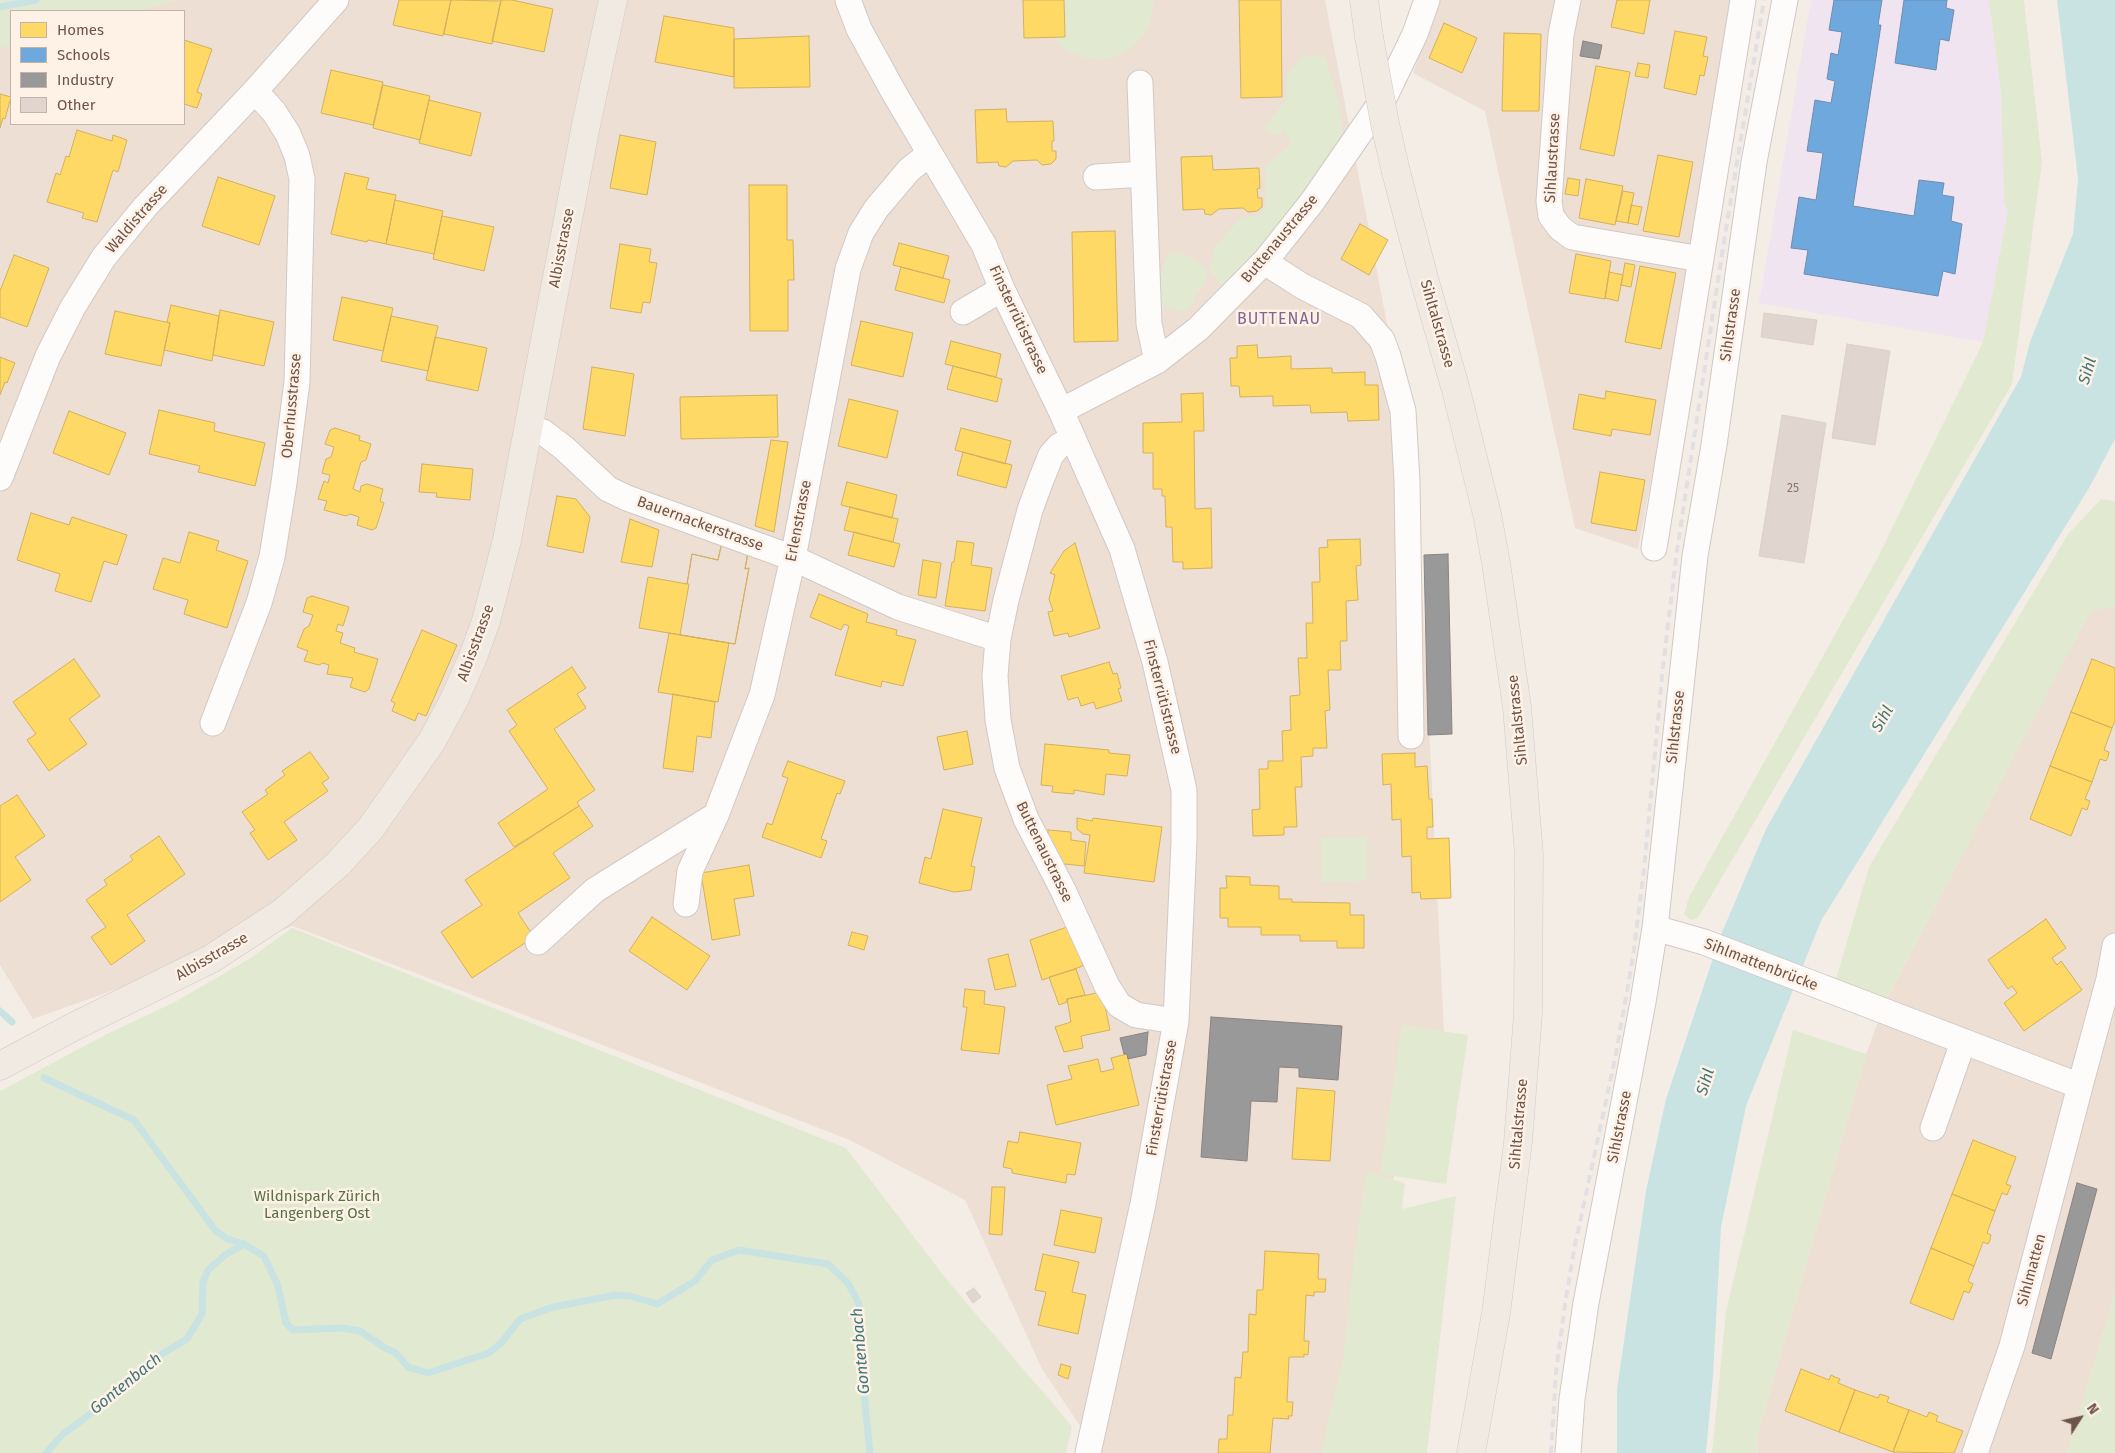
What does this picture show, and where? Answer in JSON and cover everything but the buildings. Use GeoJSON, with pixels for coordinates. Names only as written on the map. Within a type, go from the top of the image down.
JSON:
{"type":"FeatureCollection","features":[{"type":"Feature","properties":{"kind":"main road","name":"Albisstrasse"},"geometry":{"type":"LineString","coordinates":[[0,1066],[66,1031],[172,980],[239,942],[283,912],[338,864],[371,828],[432,741],[455,698],[473,657],[486,621],[507,540],[586,125],[613,0]]}},
{"type":"Feature","properties":{"kind":"main road","name":"Sihltalstrasse"},"geometry":{"type":"LineString","coordinates":[[1364,0],[1385,124],[1396,172],[1456,390],[1496,563],[1515,690],[1529,855],[1528,1014],[1518,1142],[1496,1313],[1472,1453]]}},
{"type":"Feature","properties":{"kind":"street","name":"Waldistrasse"},"geometry":{"type":"LineString","coordinates":[[0,478],[48,356],[73,307],[104,257],[145,208],[255,91],[336,0]]}},
{"type":"Feature","properties":{"kind":"street","name":"Finsterrütistrasse"},"geometry":{"type":"LineString","coordinates":[[848,0],[859,29],[929,154],[984,245],[1002,290],[1061,411],[1122,549],[1155,662],[1184,790],[1184,842],[1176,1021],[1143,1204],[1088,1453]]}},
{"type":"Feature","properties":{"kind":"street","name":"Buttenaustrasse"},"geometry":{"type":"LineString","coordinates":[[1061,411],[1157,361],[1198,329],[1266,260],[1312,202],[1384,98],[1415,34],[1427,0]]}},
{"type":"Feature","properties":{"kind":"street","name":"Sihlaustrasse"},"geometry":{"type":"LineString","coordinates":[[1568,0],[1561,35],[1549,201],[1551,216],[1560,228],[1572,237],[1700,259]]}},
{"type":"Feature","properties":{"kind":"street"},"geometry":{"type":"LineString","coordinates":[[1654,548],[1743,0]]}},
{"type":"Feature","properties":{"kind":"street","name":"Sihlstrasse"},"geometry":{"type":"LineString","coordinates":[[1568,1453],[1572,1399],[1586,1303],[1644,1002],[1655,928],[1695,556],[1714,445],[1754,162],[1785,0]]}},
{"type":"Feature","properties":{"kind":"street"},"geometry":{"type":"LineString","coordinates":[[1140,83],[1149,324],[1157,361]]}},
{"type":"Feature","properties":{"kind":"street","name":"Oberhusstrasse"},"geometry":{"type":"LineString","coordinates":[[213,724],[259,603],[272,557],[297,382],[302,179],[297,156],[288,134],[274,112],[255,91]]}},
{"type":"Feature","properties":{"kind":"street","name":"Erlenstrasse"},"geometry":{"type":"LineString","coordinates":[[686,904],[690,871],[716,815],[762,695],[792,558],[848,269],[861,232],[876,209],[893,192],[909,170],[929,154]]}},
{"type":"Feature","properties":{"kind":"street"},"geometry":{"type":"LineString","coordinates":[[1096,177],[1143,174]]}},
{"type":"Feature","properties":{"kind":"street"},"geometry":{"type":"LineString","coordinates":[[1266,260],[1274,268],[1302,286],[1361,316],[1382,340],[1388,356],[1403,411],[1407,481],[1411,736]]}},
{"type":"Feature","properties":{"kind":"street"},"geometry":{"type":"LineString","coordinates":[[963,312],[1002,290]]}},
{"type":"Feature","properties":{"kind":"street","name":"Bauernackerstrasse"},"geometry":{"type":"LineString","coordinates":[[528,427],[543,432],[608,489],[627,498],[792,558],[898,607],[998,639]]}},
{"type":"Feature","properties":{"kind":"street","name":"Buttenaustrasse"},"geometry":{"type":"LineString","coordinates":[[1073,439],[1059,446],[1052,456],[1041,480],[1030,510],[1008,591],[998,639],[995,676],[998,720],[1007,768],[1026,819],[1063,890],[1107,986],[1119,1005],[1136,1015],[1176,1021]]}},
{"type":"Feature","properties":{"kind":"street"},"geometry":{"type":"LineString","coordinates":[[538,942],[595,890],[716,815]]}},
{"type":"Feature","properties":{"kind":"street","name":"Sihlmattenbrücke"},"geometry":{"type":"LineString","coordinates":[[1655,928],[1704,942],[1963,1042]]}},
{"type":"Feature","properties":{"kind":"street","name":"Sihlmatten"},"geometry":{"type":"LineString","coordinates":[[1975,1453],[2012,1346],[2109,979],[2115,946]]}},
{"type":"Feature","properties":{"kind":"street"},"geometry":{"type":"LineString","coordinates":[[1933,1128],[1963,1042],[2080,1086]]}},
{"type":"Feature","properties":{"kind":"shaded area"},"geometry":{"type":"Polygon","coordinates":[[[0,0],[1325,0],[1417,480],[1444,1032],[1385,1202],[1340,1453],[1098,1453],[1042,1369],[965,1200],[850,1140],[293,926],[33,1019],[0,965],[0,0]]]}},
{"type":"Feature","properties":{"kind":"shaded area"},"geometry":{"type":"Polygon","coordinates":[[[1438,0],[1738,0],[1691,273],[1638,549],[1575,528],[1485,111],[1413,73],[1438,0]]]}},
{"type":"Feature","properties":{"kind":"shaded area"},"geometry":{"type":"Polygon","coordinates":[[[1811,0],[1989,0],[2001,93],[2004,204],[2008,210],[1983,342],[1759,303],[1811,0]]]}},
{"type":"Feature","properties":{"kind":"shaded area"},"geometry":{"type":"Polygon","coordinates":[[[2115,605],[2115,1294],[2067,1453],[1758,1453],[1756,1440],[1866,1054],[1886,1000],[2090,611],[2115,605]]]}},
{"type":"Feature","properties":{"kind":"green space"},"geometry":{"type":"Polygon","coordinates":[[[0,0],[179,0],[143,10],[10,10],[10,45],[0,48],[0,0]]]}},
{"type":"Feature","properties":{"kind":"green space"},"geometry":{"type":"Polygon","coordinates":[[[1064,0],[1154,0],[1150,23],[1142,37],[1131,48],[1117,56],[1103,59],[1085,58],[1068,51],[1057,43],[1057,37],[1065,37],[1064,0]]]}},
{"type":"Feature","properties":{"kind":"green space"},"geometry":{"type":"Polygon","coordinates":[[[1989,0],[2024,0],[2042,162],[2012,384],[1698,918],[1691,920],[1684,914],[1689,897],[1877,559],[1983,342],[2008,210],[2004,204],[2001,93],[1989,0]]]}},
{"type":"Feature","properties":{"kind":"green space"},"geometry":{"type":"Polygon","coordinates":[[[1303,55],[1325,57],[1339,102],[1343,137],[1252,270],[1222,286],[1209,271],[1214,247],[1240,219],[1263,212],[1266,200],[1265,167],[1291,143],[1285,131],[1275,135],[1264,128],[1287,98],[1286,78],[1303,55]]]}},
{"type":"Feature","properties":{"kind":"green space"},"geometry":{"type":"Polygon","coordinates":[[[1171,253],[1184,253],[1204,267],[1207,277],[1202,288],[1196,293],[1194,304],[1186,310],[1177,311],[1154,302],[1155,274],[1163,271],[1163,264],[1171,253]]]}},
{"type":"Feature","properties":{"kind":"green space"},"geometry":{"type":"Polygon","coordinates":[[[2101,499],[2115,501],[2115,605],[2090,612],[1886,1000],[1836,979],[1869,867],[2068,534],[2101,499]]]}},
{"type":"Feature","properties":{"kind":"green space"},"geometry":{"type":"Polygon","coordinates":[[[1367,837],[1367,881],[1321,882],[1321,838],[1367,837]]]}},
{"type":"Feature","properties":{"kind":"green space","name":"Wildnispark Zürich Langenberg Ost"},"geometry":{"type":"Polygon","coordinates":[[[292,928],[846,1148],[947,1280],[1072,1426],[1066,1453],[0,1453],[0,1091],[109,1033],[173,1003],[249,959],[292,928]]]}},
{"type":"Feature","properties":{"kind":"green space"},"geometry":{"type":"Polygon","coordinates":[[[1402,1025],[1468,1035],[1446,1184],[1380,1174],[1402,1025]]]}},
{"type":"Feature","properties":{"kind":"green space"},"geometry":{"type":"Polygon","coordinates":[[[1793,1030],[1866,1054],[1756,1440],[1758,1453],[1712,1453],[1726,1311],[1793,1030]]]}},
{"type":"Feature","properties":{"kind":"green space"},"geometry":{"type":"Polygon","coordinates":[[[1366,1172],[1405,1183],[1402,1209],[1456,1196],[1427,1453],[1321,1453],[1343,1358],[1366,1172]]]}},
{"type":"Feature","properties":{"kind":"green space"},"geometry":{"type":"Polygon","coordinates":[[[2115,1294],[2115,1453],[2067,1453],[2115,1294]]]}},
{"type":"Feature","properties":{"kind":"water","name":"Sihl"},"geometry":{"type":"Polygon","coordinates":[[[2057,0],[2115,0],[2115,439],[2089,488],[1821,921],[1746,1106],[1721,1227],[1713,1376],[1706,1453],[1617,1453],[1617,1389],[1646,1191],[1666,1099],[1720,937],[1766,829],[2021,377],[2030,342],[2073,234],[2078,179],[2057,0]]]}},
{"type":"Feature","properties":{"kind":"waterway"},"geometry":{"type":"LineString","coordinates":[[0,7],[36,0]]}},
{"type":"Feature","properties":{"kind":"waterway"},"geometry":{"type":"LineString","coordinates":[[0,1011],[12,1022]]}},
{"type":"Feature","properties":{"kind":"waterway","name":"Gontenbach"},"geometry":{"type":"LineString","coordinates":[[44,1078],[134,1120],[215,1230],[227,1239],[244,1244],[264,1256],[278,1286],[286,1323],[293,1330],[341,1328],[360,1331],[396,1353],[408,1367],[428,1373],[489,1353],[501,1343],[520,1319],[553,1307],[616,1295],[630,1296],[657,1304],[695,1281],[712,1260],[739,1250],[828,1264],[848,1283],[859,1304],[859,1345],[870,1453]]}},
{"type":"Feature","properties":{"kind":"waterway","name":"Gontenbach"},"geometry":{"type":"LineString","coordinates":[[46,1453],[62,1435],[117,1394],[150,1361],[187,1339],[202,1314],[203,1282],[208,1270],[225,1255],[244,1244]]}},
{"type":"Feature","properties":{"kind":"railway"},"geometry":{"type":"LineString","coordinates":[[1551,1453],[1556,1372],[1566,1298],[1575,1245],[1615,1059],[1633,957],[1677,550],[1724,241],[1764,0]]}},
{"type":"Feature","properties":{"kind":"district","name":"BUTTENAU"},"geometry":{"type":"Point","coordinates":[1279,320]}}]}
